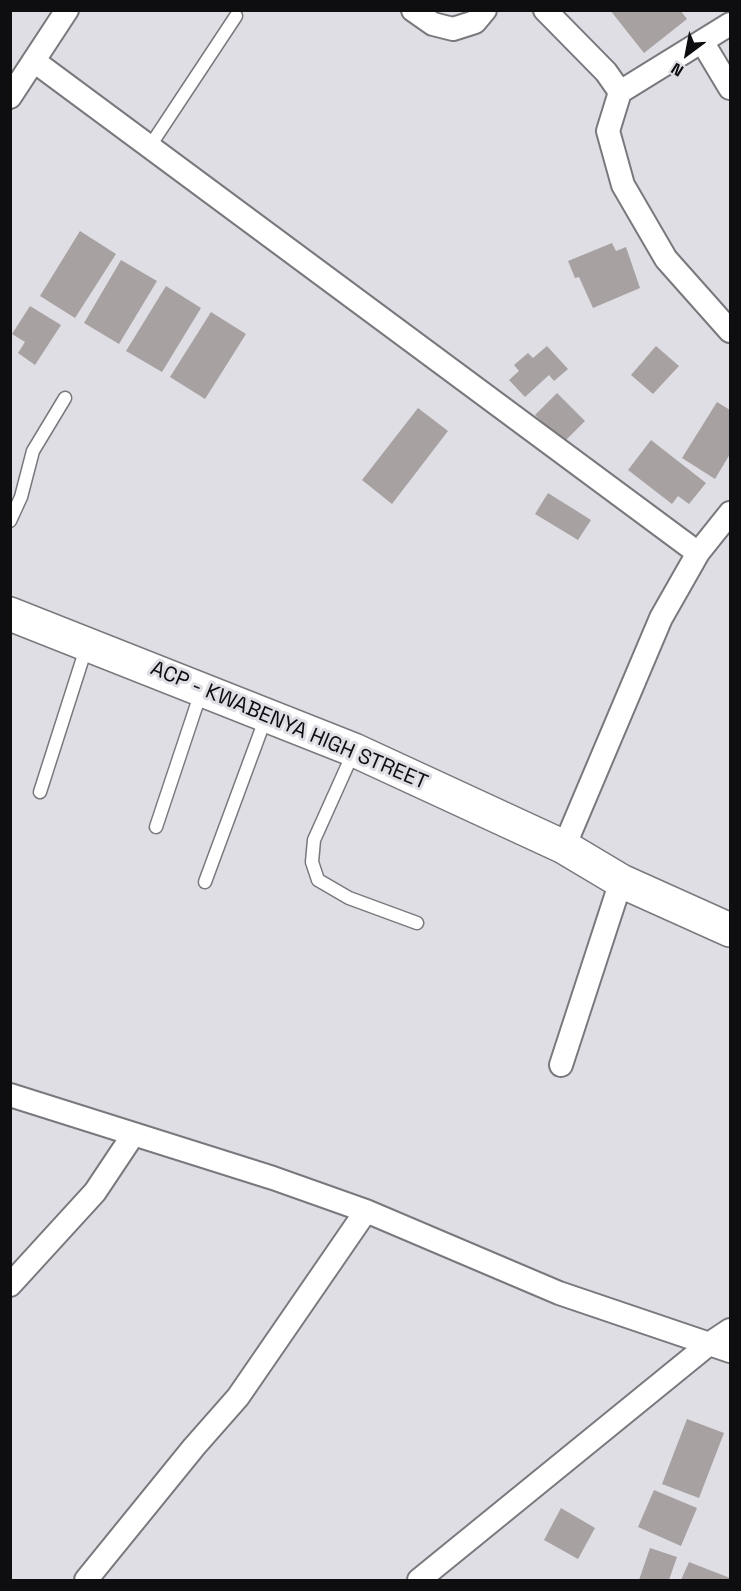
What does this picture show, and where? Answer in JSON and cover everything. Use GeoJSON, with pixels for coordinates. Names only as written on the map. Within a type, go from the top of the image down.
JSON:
{"type":"FeatureCollection","features":[{"type":"Feature","properties":{"kind":"main road","name":"ACP - KWABENYA HIGH STREET"},"geometry":{"type":"LineString","coordinates":[[10,614],[267,713],[354,750],[564,847]]}},
{"type":"Feature","properties":{"kind":"main road"},"geometry":{"type":"LineString","coordinates":[[564,847],[621,881],[730,930]]}},
{"type":"Feature","properties":{"kind":"main road"},"geometry":{"type":"LineString","coordinates":[[564,847],[631,864],[730,906]]}},
{"type":"Feature","properties":{"kind":"street"},"geometry":{"type":"LineString","coordinates":[[10,97],[67,10]]}},
{"type":"Feature","properties":{"kind":"street"},"geometry":{"type":"LineString","coordinates":[[413,10],[433,24],[453,29],[475,22],[485,10]]}},
{"type":"Feature","properties":{"kind":"street"},"geometry":{"type":"LineString","coordinates":[[545,10],[606,72],[620,92]]}},
{"type":"Feature","properties":{"kind":"street"},"geometry":{"type":"LineString","coordinates":[[730,24],[620,92],[608,131],[623,185],[666,259],[730,331]]}},
{"type":"Feature","properties":{"kind":"street"},"geometry":{"type":"LineString","coordinates":[[703,42],[730,88]]}},
{"type":"Feature","properties":{"kind":"street"},"geometry":{"type":"LineString","coordinates":[[34,61],[698,553]]}},
{"type":"Feature","properties":{"kind":"street"},"geometry":{"type":"LineString","coordinates":[[564,847],[662,618],[698,553],[730,513]]}},
{"type":"Feature","properties":{"kind":"street"},"geometry":{"type":"LineString","coordinates":[[561,1065],[621,881]]}},
{"type":"Feature","properties":{"kind":"street"},"geometry":{"type":"LineString","coordinates":[[10,1095],[273,1178],[366,1211],[559,1293],[730,1351]]}},
{"type":"Feature","properties":{"kind":"street"},"geometry":{"type":"LineString","coordinates":[[10,1285],[95,1192],[133,1135]]}},
{"type":"Feature","properties":{"kind":"street"},"geometry":{"type":"LineString","coordinates":[[86,1581],[194,1447],[238,1398],[366,1211]]}},
{"type":"Feature","properties":{"kind":"street"},"geometry":{"type":"LineString","coordinates":[[419,1581],[709,1344],[730,1330]]}},
{"type":"Feature","properties":{"kind":"lane"},"geometry":{"type":"LineString","coordinates":[[150,146],[236,16]]}},
{"type":"Feature","properties":{"kind":"lane"},"geometry":{"type":"LineString","coordinates":[[10,521],[21,497],[33,451],[65,398]]}},
{"type":"Feature","properties":{"kind":"lane"},"geometry":{"type":"LineString","coordinates":[[40,792],[87,644]]}},
{"type":"Feature","properties":{"kind":"lane"},"geometry":{"type":"LineString","coordinates":[[156,827],[202,688]]}},
{"type":"Feature","properties":{"kind":"lane"},"geometry":{"type":"LineString","coordinates":[[205,882],[267,713]]}},
{"type":"Feature","properties":{"kind":"lane"},"geometry":{"type":"LineString","coordinates":[[354,750],[314,840],[312,862],[318,880],[349,898],[417,923]]}},
{"type":"Feature","properties":{"kind":"building"},"geometry":{"type":"Polygon","coordinates":[[[610,10],[680,10],[687,19],[644,53],[610,10]]]}},
{"type":"Feature","properties":{"kind":"building"},"geometry":{"type":"Polygon","coordinates":[[[80,231],[116,254],[75,318],[40,296],[80,231]]]}},
{"type":"Feature","properties":{"kind":"building"},"geometry":{"type":"Polygon","coordinates":[[[612,243],[616,251],[626,247],[640,288],[593,308],[579,277],[575,278],[568,261],[612,243]]]}},
{"type":"Feature","properties":{"kind":"building"},"geometry":{"type":"Polygon","coordinates":[[[121,260],[157,281],[119,344],[84,323],[121,260]]]}},
{"type":"Feature","properties":{"kind":"building"},"geometry":{"type":"Polygon","coordinates":[[[166,286],[201,308],[162,372],[126,351],[166,286]]]}},
{"type":"Feature","properties":{"kind":"building"},"geometry":{"type":"Polygon","coordinates":[[[30,306],[61,325],[35,365],[18,353],[25,342],[12,334],[30,306]]]}},
{"type":"Feature","properties":{"kind":"building"},"geometry":{"type":"Polygon","coordinates":[[[211,312],[246,334],[205,399],[170,377],[211,312]]]}},
{"type":"Feature","properties":{"kind":"building"},"geometry":{"type":"Polygon","coordinates":[[[547,346],[568,369],[554,381],[549,375],[525,397],[509,380],[519,371],[514,365],[528,353],[533,358],[547,346]]]}},
{"type":"Feature","properties":{"kind":"building"},"geometry":{"type":"Polygon","coordinates":[[[656,346],[679,366],[653,394],[631,375],[656,346]]]}},
{"type":"Feature","properties":{"kind":"building"},"geometry":{"type":"Polygon","coordinates":[[[557,393],[585,421],[563,443],[535,415],[557,393]]]}},
{"type":"Feature","properties":{"kind":"building"},"geometry":{"type":"Polygon","coordinates":[[[717,402],[730,410],[730,454],[715,479],[682,458],[717,402]]]}},
{"type":"Feature","properties":{"kind":"building"},"geometry":{"type":"Polygon","coordinates":[[[418,408],[448,431],[392,504],[362,480],[418,408]]]}},
{"type":"Feature","properties":{"kind":"building"},"geometry":{"type":"Polygon","coordinates":[[[651,440],[706,483],[689,504],[678,496],[672,504],[628,470],[651,440]]]}},
{"type":"Feature","properties":{"kind":"building"},"geometry":{"type":"Polygon","coordinates":[[[548,493],[591,520],[578,540],[535,514],[548,493]]]}},
{"type":"Feature","properties":{"kind":"building"},"geometry":{"type":"Polygon","coordinates":[[[687,1419],[724,1433],[699,1498],[662,1484],[687,1419]]]}},
{"type":"Feature","properties":{"kind":"building"},"geometry":{"type":"Polygon","coordinates":[[[654,1490],[697,1508],[681,1546],[638,1527],[654,1490]]]}},
{"type":"Feature","properties":{"kind":"building"},"geometry":{"type":"Polygon","coordinates":[[[561,1508],[595,1528],[578,1559],[544,1540],[561,1508]]]}},
{"type":"Feature","properties":{"kind":"building"},"geometry":{"type":"Polygon","coordinates":[[[650,1548],[677,1557],[669,1580],[639,1580],[650,1548]]]}},
{"type":"Feature","properties":{"kind":"building"},"geometry":{"type":"Polygon","coordinates":[[[689,1562],[730,1578],[730,1580],[681,1580],[689,1562]]]}}]}
